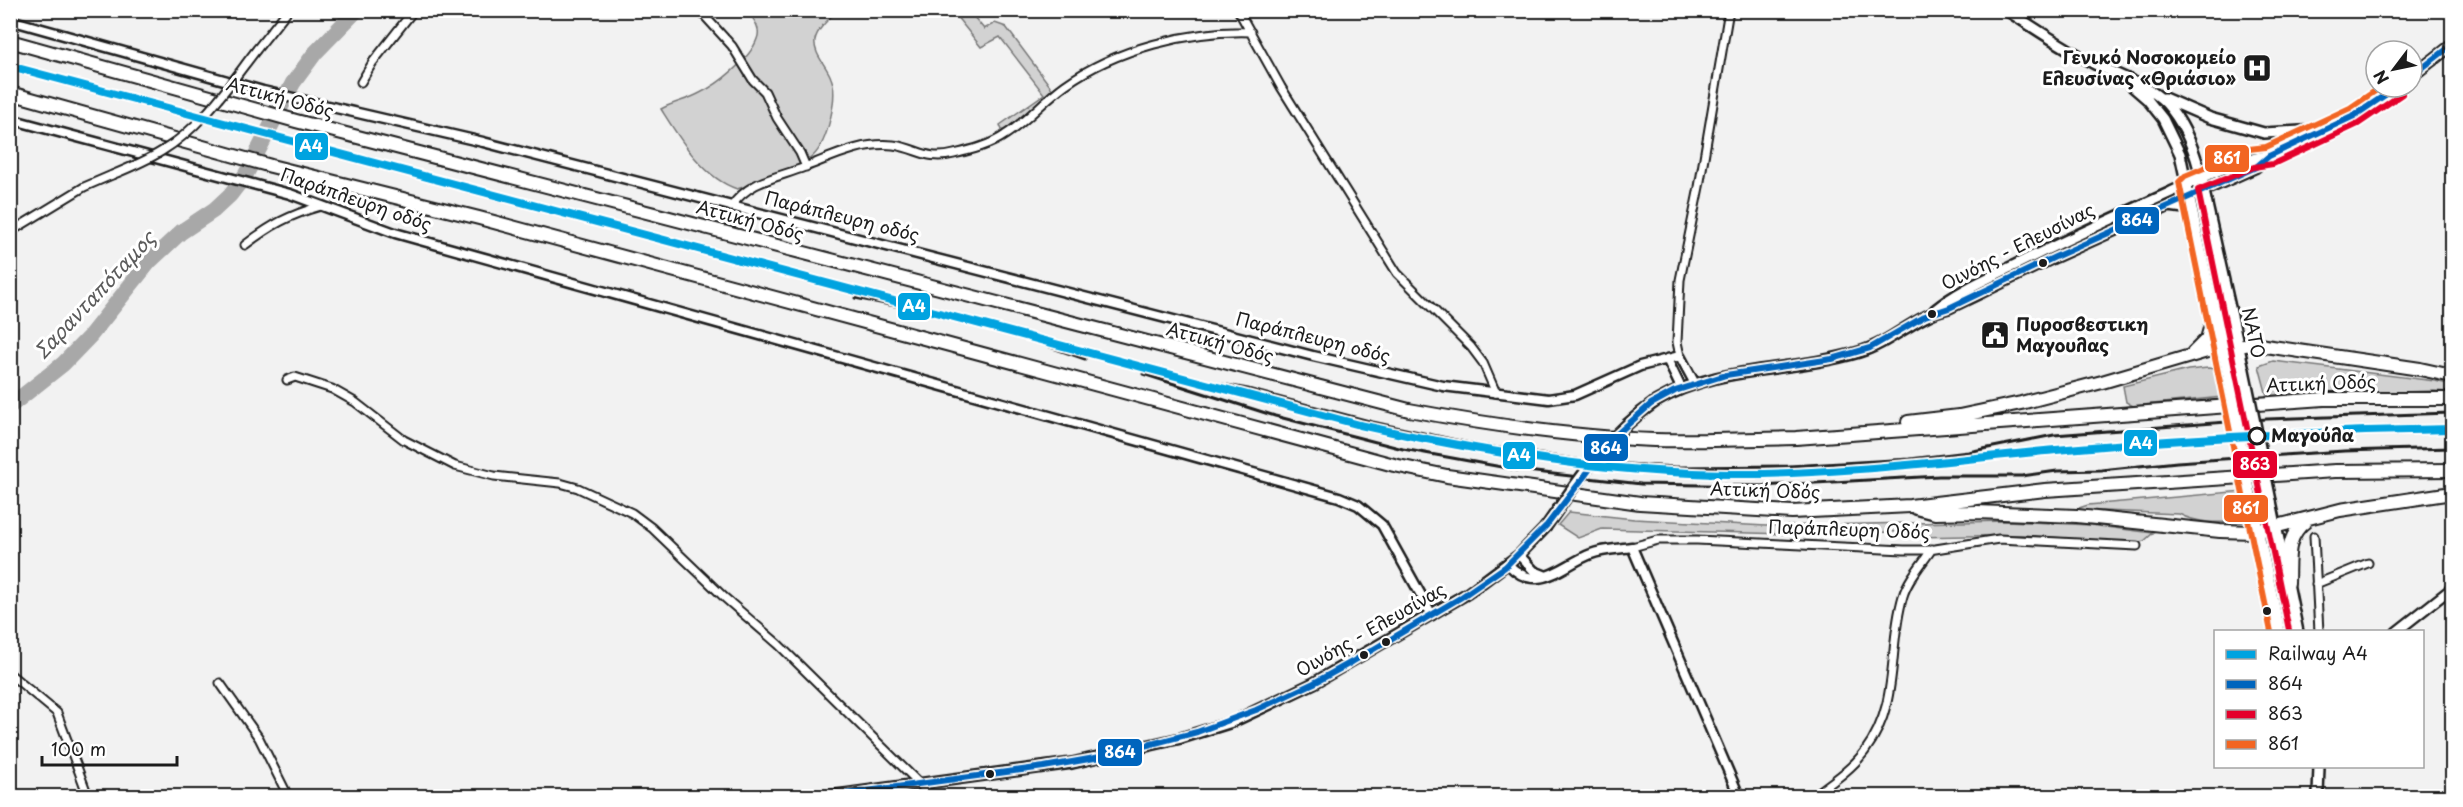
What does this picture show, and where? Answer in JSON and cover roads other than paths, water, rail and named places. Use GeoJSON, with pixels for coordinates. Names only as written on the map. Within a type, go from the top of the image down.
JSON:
{"type":"FeatureCollection","features":[{"type":"Feature","properties":{"kind":"highway","name":"Αττική Οδός"},"geometry":{"type":"LineString","coordinates":[[10,42],[254,110],[1409,411],[1573,434],[1653,440],[1717,441],[2324,399],[2452,399]]}},
{"type":"Feature","properties":{"kind":"highway","name":"Αττική Οδός"},"geometry":{"type":"LineString","coordinates":[[10,93],[229,155],[479,218],[1350,453],[1447,476],[1640,503],[1792,512],[1910,506],[2045,490],[2228,477],[2335,471],[2452,470]]}},
{"type":"Feature","properties":{"kind":"highway"},"geometry":{"type":"LineString","coordinates":[[2187,357],[2204,345],[2210,334],[2215,311]]}},
{"type":"Feature","properties":{"kind":"highway"},"geometry":{"type":"LineString","coordinates":[[1844,434],[1902,422],[1959,416],[2021,403],[2239,345],[2258,344],[2452,376]]}},
{"type":"Feature","properties":{"kind":"highway"},"geometry":{"type":"LineString","coordinates":[[1910,506],[1935,513],[1977,512],[2076,516],[2220,531],[2258,531],[2363,506],[2452,493]]}},
{"type":"Feature","properties":{"kind":"highway"},"geometry":{"type":"LineString","coordinates":[[2288,583],[2290,542],[2300,525],[2309,519]]}},
{"type":"Feature","properties":{"kind":"main road","name":"ΝΑΤΟ"},"geometry":{"type":"LineString","coordinates":[[2011,12],[2091,63],[2149,90],[2165,103],[2181,125],[2196,159],[2205,189],[2298,630]]}},
{"type":"Feature","properties":{"kind":"main road"},"geometry":{"type":"LineString","coordinates":[[2424,67],[2452,45]]}},
{"type":"Feature","properties":{"kind":"main road","name":"ΝΑΤΟ"},"geometry":{"type":"LineString","coordinates":[[2118,76],[2147,99],[2170,130],[2188,184],[2280,630]]}},
{"type":"Feature","properties":{"kind":"main road"},"geometry":{"type":"LineString","coordinates":[[2149,90],[2194,112],[2231,125],[2264,133],[2326,129]]}},
{"type":"Feature","properties":{"kind":"main road"},"geometry":{"type":"LineString","coordinates":[[2270,156],[2367,108],[2380,99]]}},
{"type":"Feature","properties":{"kind":"main road","name":"Οινόης - Ελευσίνας"},"geometry":{"type":"LineString","coordinates":[[1931,314],[1946,301],[2009,268],[2188,184],[2252,159],[2270,156]]}},
{"type":"Feature","properties":{"kind":"main road","name":"Οινόης - Ελευσίνας"},"geometry":{"type":"LineString","coordinates":[[830,796],[1072,763],[1181,738],[1232,722],[1314,683],[1432,615],[1508,564],[1545,528],[1608,442],[1624,425],[1655,402],[1681,387],[1694,382],[1753,370],[1810,363],[1861,352],[1931,314],[1949,308],[2190,195],[2256,167],[2270,156]]}},
{"type":"Feature","properties":{"kind":"main road"},"geometry":{"type":"LineString","coordinates":[[2167,206],[2182,207],[2196,222]]}},
{"type":"Feature","properties":{"kind":"main road"},"geometry":{"type":"LineString","coordinates":[[2314,768],[2318,777]]}},
{"type":"Feature","properties":{"kind":"main road"},"geometry":{"type":"LineString","coordinates":[[2318,796],[2319,768]]}},
{"type":"Feature","properties":{"kind":"street"},"geometry":{"type":"LineString","coordinates":[[10,232],[84,187],[163,151],[183,136],[212,106],[288,10]]}},
{"type":"Feature","properties":{"kind":"street"},"geometry":{"type":"LineString","coordinates":[[361,82],[373,62],[414,10]]}},
{"type":"Feature","properties":{"kind":"street"},"geometry":{"type":"LineString","coordinates":[[1238,10],[1281,87],[1397,273],[1471,347],[1483,363],[1496,393]]}},
{"type":"Feature","properties":{"kind":"street"},"geometry":{"type":"LineString","coordinates":[[1694,382],[1680,356],[1677,342],[1680,280],[1699,187],[1729,10]]}},
{"type":"Feature","properties":{"kind":"street"},"geometry":{"type":"LineString","coordinates":[[702,13],[732,46],[753,80],[765,92],[777,118],[800,153],[806,167]]}},
{"type":"Feature","properties":{"kind":"street","name":"Παράπλευρη οδός"},"geometry":{"type":"LineString","coordinates":[[10,20],[263,91],[483,142],[1324,359],[1443,386],[1549,399],[1575,395],[1640,366],[1680,356]]}},
{"type":"Feature","properties":{"kind":"street"},"geometry":{"type":"LineString","coordinates":[[731,207],[737,198],[761,181],[863,146],[893,145],[931,158],[953,155],[1004,136],[1066,84],[1105,63],[1184,37],[1251,32]]}},
{"type":"Feature","properties":{"kind":"street","name":"Παράπλευρη οδός"},"geometry":{"type":"LineString","coordinates":[[10,119],[260,186],[395,233],[1339,497],[1372,514],[1382,525],[1432,615]]}},
{"type":"Feature","properties":{"kind":"street"},"geometry":{"type":"LineString","coordinates":[[245,246],[268,227],[291,215],[321,207]]}},
{"type":"Feature","properties":{"kind":"street"},"geometry":{"type":"LineString","coordinates":[[1667,359],[1681,387]]}},
{"type":"Feature","properties":{"kind":"street"},"geometry":{"type":"LineString","coordinates":[[287,380],[295,377],[332,389],[355,402],[404,440],[455,466],[494,476],[560,483],[578,488],[632,513],[652,528],[725,598],[778,644],[930,796]]}},
{"type":"Feature","properties":{"kind":"street"},"geometry":{"type":"LineString","coordinates":[[2314,536],[2319,630]]}},
{"type":"Feature","properties":{"kind":"street","name":"Παράπλευρη Οδός"},"geometry":{"type":"LineString","coordinates":[[1632,547],[1658,540],[1697,540],[1932,549],[1999,539],[2137,546]]}},
{"type":"Feature","properties":{"kind":"street"},"geometry":{"type":"LineString","coordinates":[[1508,564],[1528,578],[1547,576],[1559,572],[1592,553],[1632,547],[1740,796]]}},
{"type":"Feature","properties":{"kind":"street"},"geometry":{"type":"LineString","coordinates":[[1814,796],[1853,765],[1873,739],[1886,709],[1892,686],[1904,595],[1932,549]]}},
{"type":"Feature","properties":{"kind":"street"},"geometry":{"type":"LineString","coordinates":[[1519,555],[1534,572],[1547,576]]}},
{"type":"Feature","properties":{"kind":"street"},"geometry":{"type":"LineString","coordinates":[[2316,584],[2368,563]]}},
{"type":"Feature","properties":{"kind":"street"},"geometry":{"type":"LineString","coordinates":[[2399,630],[2452,588]]}},
{"type":"Feature","properties":{"kind":"street"},"geometry":{"type":"LineString","coordinates":[[10,674],[57,713],[88,796]]}},
{"type":"Feature","properties":{"kind":"street"},"geometry":{"type":"LineString","coordinates":[[220,684],[259,738],[288,796]]}},
{"type":"Feature","properties":{"kind":"waterway","name":"Σαρανταπόταμος"},"geometry":{"type":"LineString","coordinates":[[10,406],[63,364],[90,336],[149,262],[181,232],[214,210],[230,195],[246,174],[293,83],[315,53],[357,10]]}},
{"type":"Feature","properties":{"kind":"railway"},"geometry":{"type":"LineString","coordinates":[[855,298],[955,318]]}},
{"type":"Feature","properties":{"kind":"railway"},"geometry":{"type":"LineString","coordinates":[[1006,332],[1085,359]]}},
{"type":"Feature","properties":{"kind":"railway"},"geometry":{"type":"LineString","coordinates":[[1160,372],[1248,389],[1373,422],[1479,445],[1596,462],[1676,467],[1789,466],[1910,459],[1968,452],[2054,435],[2267,419],[2452,413]]}},
{"type":"Feature","properties":{"kind":"railway"},"geometry":{"type":"LineString","coordinates":[[1143,374],[1275,416],[1403,449],[1518,470],[1641,484],[1762,486],[1939,476],[2022,476],[2057,471],[2101,470],[2177,462],[2344,451],[2452,448]]}},
{"type":"Feature","properties":{"kind":"rail line","name":"A4"},"geometry":{"type":"LineString","coordinates":[[10,66],[1360,425],[1452,444],[1544,459],[1637,470],[1772,474],[2204,439],[2303,433],[2452,429]]}},
{"type":"Feature","properties":{"kind":"place","name":"Γενικό Νοσοκομείο Ελευσίνας «Θριάσιο»"},"geometry":{"type":"Point","coordinates":[2257,68]}},
{"type":"Feature","properties":{"kind":"place","name":"Πυροσβεστικη Μαγουλας"},"geometry":{"type":"Point","coordinates":[1995,335]}},
{"type":"Feature","properties":{"kind":"place","name":"Μαγούλα"},"geometry":{"type":"Point","coordinates":[2257,436]}}]}
